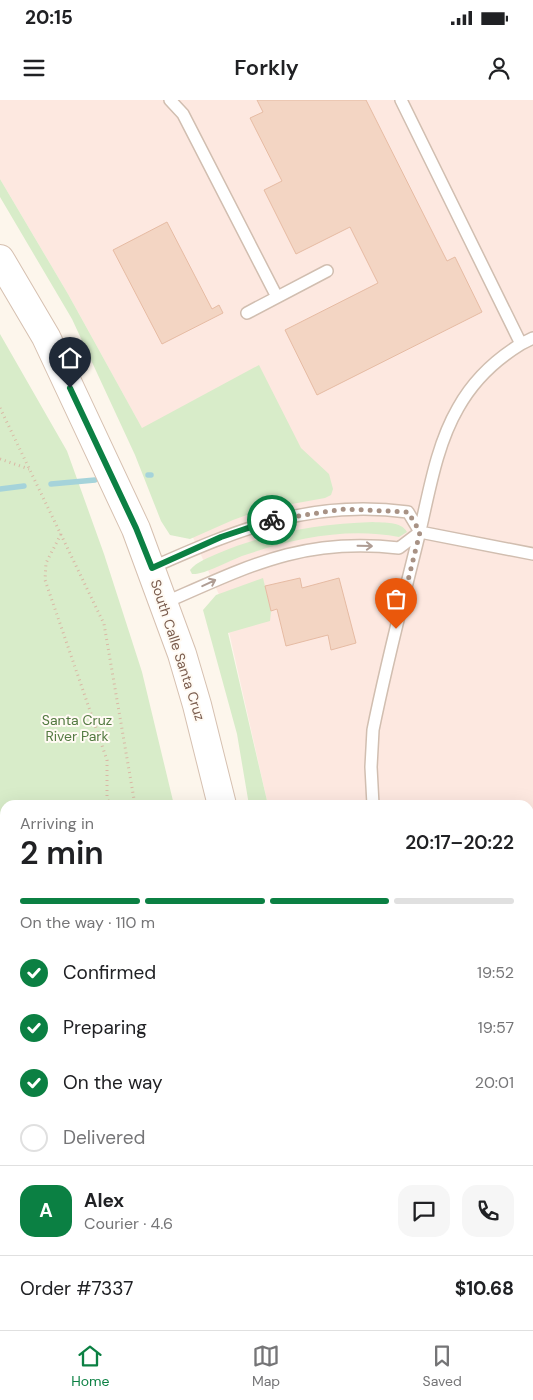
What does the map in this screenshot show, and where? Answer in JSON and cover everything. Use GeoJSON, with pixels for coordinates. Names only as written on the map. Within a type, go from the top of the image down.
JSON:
{"type":"FeatureCollection","features":[{"type":"Feature","properties":{"kind":"street","name":"South Calle Santa Cruz"},"geometry":{"type":"LineString","coordinates":[[0,259],[46,337],[136,528],[152,568],[197,705],[221,800]]}},
{"type":"Feature","properties":{"kind":"lane"},"geometry":{"type":"LineString","coordinates":[[170,100],[183,114],[277,297]]}},
{"type":"Feature","properties":{"kind":"lane"},"geometry":{"type":"LineString","coordinates":[[401,100],[521,344]]}},
{"type":"Feature","properties":{"kind":"lane"},"geometry":{"type":"LineString","coordinates":[[247,313],[327,271]]}},
{"type":"Feature","properties":{"kind":"lane"},"geometry":{"type":"LineString","coordinates":[[374,800],[371,767],[374,730],[444,438],[457,408],[484,372],[521,344],[533,338]]}},
{"type":"Feature","properties":{"kind":"lane"},"geometry":{"type":"LineString","coordinates":[[152,568],[249,527],[274,519],[321,511],[366,508],[408,512],[420,532],[533,554]]}},
{"type":"Feature","properties":{"kind":"lane"},"geometry":{"type":"LineString","coordinates":[[164,603],[268,559],[326,547],[363,546],[399,548],[420,532]]}},
{"type":"Feature","properties":{"kind":"path"},"geometry":{"type":"LineString","coordinates":[[0,408],[104,624],[134,800]]}},
{"type":"Feature","properties":{"kind":"path"},"geometry":{"type":"LineString","coordinates":[[0,459],[29,469]]}},
{"type":"Feature","properties":{"kind":"path"},"geometry":{"type":"LineString","coordinates":[[61,534],[46,563],[45,580],[107,760],[108,800]]}},
{"type":"Feature","properties":{"kind":"shaded area"},"geometry":{"type":"Polygon","coordinates":[[[0,100],[533,100],[533,800],[267,800],[222,601],[149,441],[68,294],[0,179],[0,100]]]}},
{"type":"Feature","properties":{"kind":"green space"},"geometry":{"type":"Polygon","coordinates":[[[0,179],[68,294],[142,428],[259,365],[301,448],[329,474],[333,489],[331,495],[325,498],[264,509],[190,539],[170,535],[161,521],[135,455],[72,319],[0,197],[0,179]]]}},
{"type":"Feature","properties":{"kind":"green space","name":"Santa Cruz River Park"},"geometry":{"type":"Polygon","coordinates":[[[0,334],[67,451],[104,554],[142,672],[173,800],[0,800],[0,334]]]}},
{"type":"Feature","properties":{"kind":"green space"},"geometry":{"type":"Polygon","coordinates":[[[373,522],[397,524],[407,532],[399,537],[359,533],[319,536],[280,544],[242,556],[197,574],[192,574],[190,570],[199,562],[219,553],[275,534],[314,527],[373,522]]]}},
{"type":"Feature","properties":{"kind":"green space"},"geometry":{"type":"Polygon","coordinates":[[[263,578],[271,611],[270,621],[228,633],[267,800],[248,800],[237,734],[203,610],[216,595],[263,578]]]}},
{"type":"Feature","properties":{"kind":"building"},"geometry":{"type":"Polygon","coordinates":[[[257,100],[366,100],[447,261],[455,257],[482,312],[317,395],[285,330],[378,283],[350,227],[296,254],[264,190],[282,181],[250,118],[263,112],[257,100]]]}},
{"type":"Feature","properties":{"kind":"building"},"geometry":{"type":"Polygon","coordinates":[[[167,222],[212,309],[219,305],[223,313],[162,344],[113,250],[167,222]]]}},
{"type":"Feature","properties":{"kind":"building"},"geometry":{"type":"Polygon","coordinates":[[[300,578],[302,588],[339,578],[356,643],[331,650],[328,635],[286,646],[277,609],[271,611],[265,586],[300,578]]]}},
{"type":"Feature","properties":{"kind":"waterway"},"geometry":{"type":"LineString","coordinates":[[51,484],[95,480]]}},
{"type":"Feature","properties":{"kind":"waterway"},"geometry":{"type":"LineString","coordinates":[[0,489],[24,486]]}},
{"type":"Feature","properties":{"kind":"way so far"},"geometry":{"type":"LineString","coordinates":[[272,520],[298,514],[344,509],[366,508],[408,512],[420,532],[396,629]]}},
{"type":"Feature","properties":{"kind":"route"},"geometry":{"type":"LineString","coordinates":[[70,388],[136,528],[152,568],[221,537],[272,520]]}}]}
